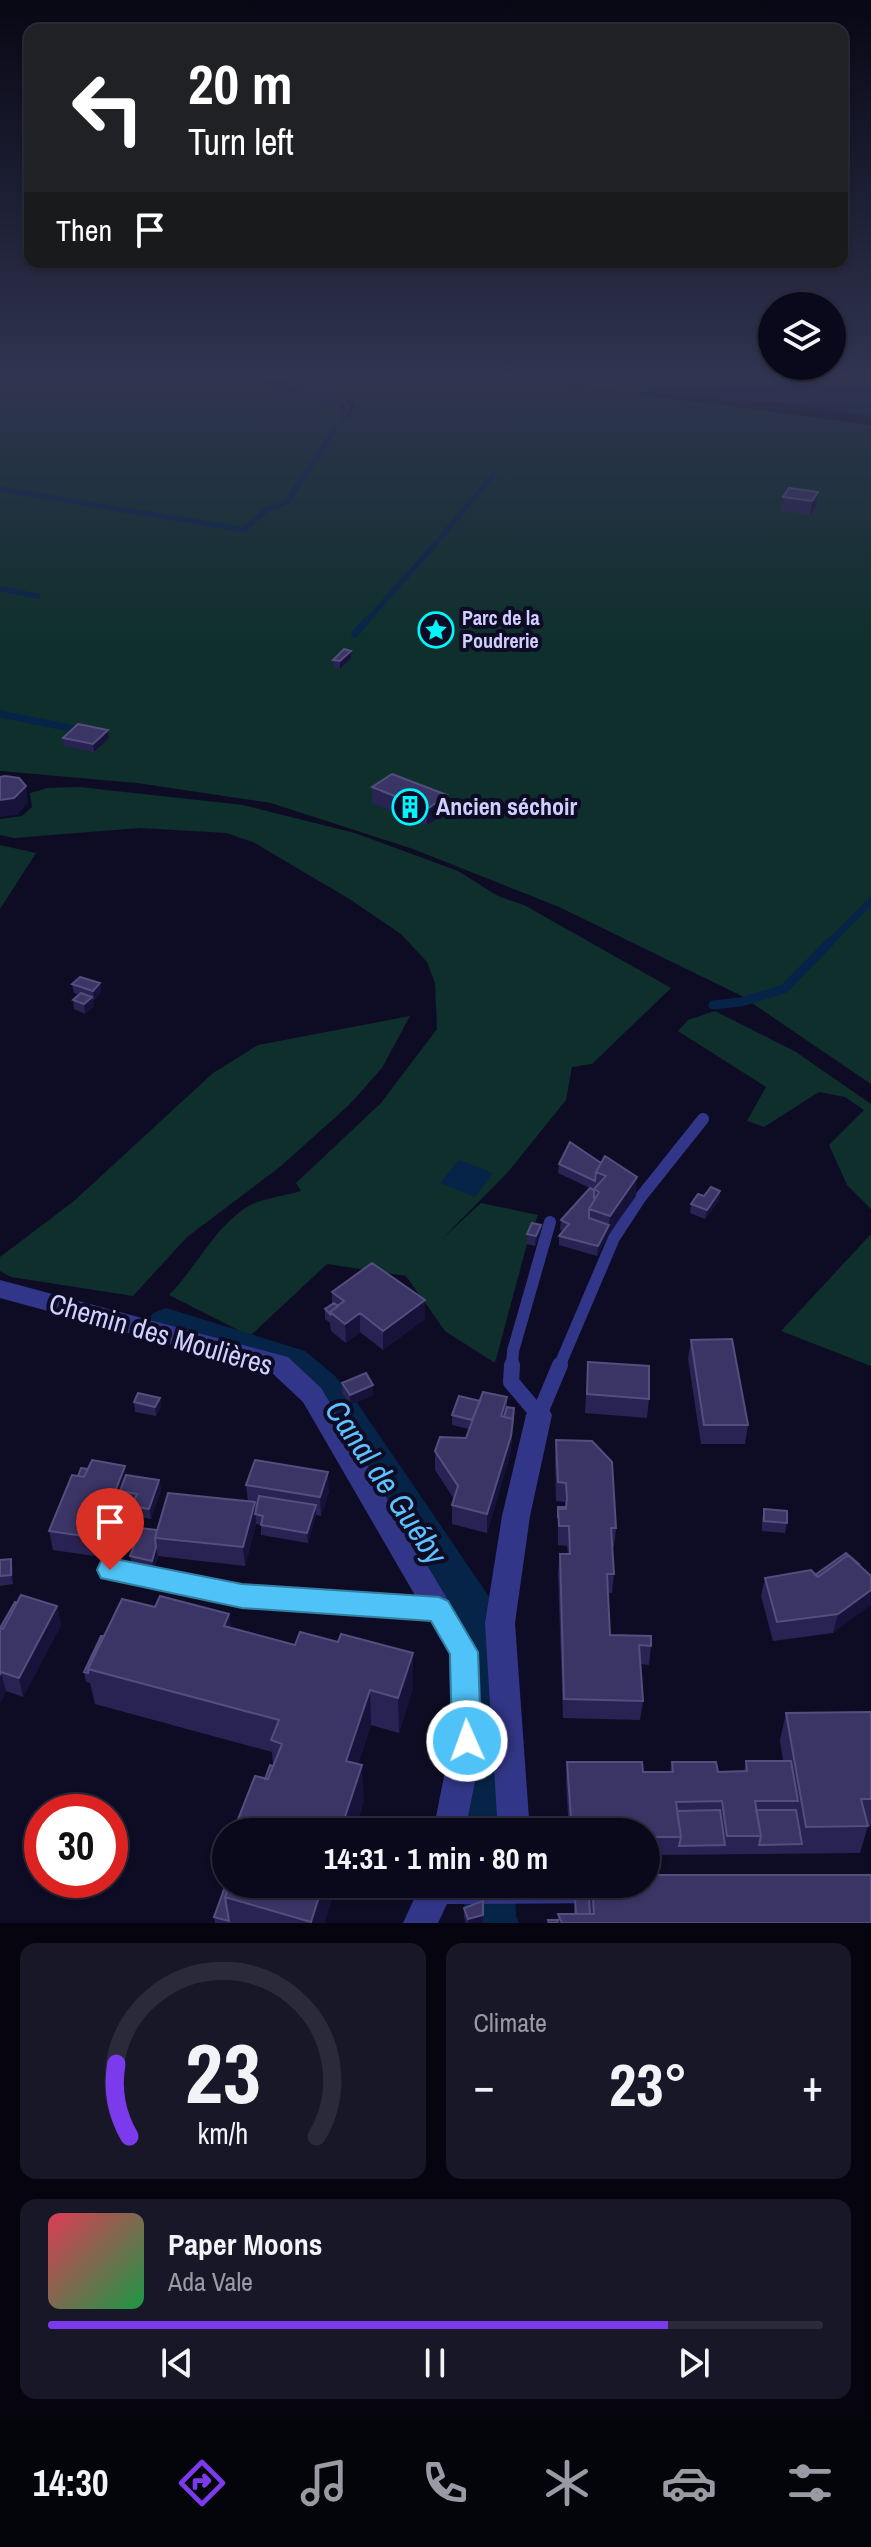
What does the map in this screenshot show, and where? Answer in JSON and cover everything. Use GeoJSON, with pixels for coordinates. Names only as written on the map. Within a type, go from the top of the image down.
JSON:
{"type":"FeatureCollection","features":[{"type":"Feature","properties":{"kind":"street","name":"Chemin des Moulières"},"geometry":{"type":"LineString","coordinates":[[0,1289],[279,1364],[312,1395],[464,1652],[467,1741],[452,1818]]}},
{"type":"Feature","properties":{"kind":"street"},"geometry":{"type":"LineString","coordinates":[[513,1818],[500,1623],[516,1516],[539,1415]]}},
{"type":"Feature","properties":{"kind":"street"},"geometry":{"type":"LineString","coordinates":[[420,1923],[432,1898]]}},
{"type":"Feature","properties":{"kind":"lane"},"geometry":{"type":"LineString","coordinates":[[550,1222],[513,1351],[511,1382],[539,1415],[614,1238],[640,1198],[703,1119]]}},
{"type":"Feature","properties":{"kind":"lane"},"geometry":{"type":"LineString","coordinates":[[110,1570],[242,1596],[439,1609]]}},
{"type":"Feature","properties":{"kind":"green space","name":"Parc de la Poudrerie"},"geometry":{"type":"Polygon","coordinates":[[[0,469],[871,469],[871,1084],[740,995],[559,907],[413,849],[271,803],[137,783],[0,771],[0,469]]]}},
{"type":"Feature","properties":{"kind":"green space"},"geometry":{"type":"Polygon","coordinates":[[[79,787],[243,805],[355,833],[458,871],[498,896],[524,905],[671,988],[592,1064],[572,1067],[566,1100],[508,1172],[443,1238],[481,1203],[538,1215],[527,1244],[495,1363],[445,1331],[406,1276],[327,1264],[250,1336],[169,1295],[235,1216],[259,1201],[301,1191],[296,1183],[381,1103],[437,1029],[435,983],[427,962],[401,934],[351,900],[253,842],[226,833],[140,828],[14,838],[0,835],[0,819],[22,816],[32,807],[30,793],[48,788],[79,787]]]}},
{"type":"Feature","properties":{"kind":"green space"},"geometry":{"type":"Polygon","coordinates":[[[0,845],[36,853],[0,909],[0,845]]]}},
{"type":"Feature","properties":{"kind":"green space"},"geometry":{"type":"Polygon","coordinates":[[[715,1011],[796,1052],[871,1104],[871,1209],[847,1185],[829,1145],[864,1110],[845,1097],[819,1092],[764,1127],[747,1121],[766,1087],[678,1031],[688,1020],[715,1011]]]}},
{"type":"Feature","properties":{"kind":"green space"},"geometry":{"type":"Polygon","coordinates":[[[410,1016],[382,1068],[349,1105],[281,1166],[187,1237],[133,1296],[11,1277],[0,1271],[0,1257],[74,1201],[213,1073],[258,1045],[410,1016]]]}},
{"type":"Feature","properties":{"kind":"green space"},"geometry":{"type":"Polygon","coordinates":[[[871,1234],[871,1366],[781,1331],[871,1234]]]}},
{"type":"Feature","properties":{"kind":"water"},"geometry":{"type":"Polygon","coordinates":[[[459,1160],[493,1173],[475,1197],[440,1183],[459,1160]]]}},
{"type":"Feature","properties":{"kind":"building"},"geometry":{"type":"Polygon","coordinates":[[[789,488],[818,492],[812,501],[783,497],[789,488]]]}},
{"type":"Feature","properties":{"kind":"building"},"geometry":{"type":"Polygon","coordinates":[[[344,649],[351,651],[340,661],[333,660],[344,649]]]}},
{"type":"Feature","properties":{"kind":"building"},"geometry":{"type":"Polygon","coordinates":[[[78,724],[108,730],[93,744],[63,738],[78,724]]]}},
{"type":"Feature","properties":{"kind":"building"},"geometry":{"type":"Polygon","coordinates":[[[392,774],[447,795],[427,809],[372,787],[392,774]]]}},
{"type":"Feature","properties":{"kind":"building"},"geometry":{"type":"Polygon","coordinates":[[[0,777],[19,778],[26,786],[14,798],[0,800],[0,777]]]}},
{"type":"Feature","properties":{"kind":"building"},"geometry":{"type":"Polygon","coordinates":[[[80,977],[100,983],[93,991],[72,984],[80,977]]]}},
{"type":"Feature","properties":{"kind":"building"},"geometry":{"type":"Polygon","coordinates":[[[81,993],[92,997],[84,1004],[73,1000],[81,993]]]}},
{"type":"Feature","properties":{"kind":"building"},"geometry":{"type":"Polygon","coordinates":[[[570,1142],[601,1163],[595,1181],[559,1164],[570,1142]]]}},
{"type":"Feature","properties":{"kind":"building"},"geometry":{"type":"Polygon","coordinates":[[[605,1156],[637,1177],[610,1216],[589,1209],[599,1192],[594,1189],[606,1176],[596,1172],[605,1156]]]}},
{"type":"Feature","properties":{"kind":"building"},"geometry":{"type":"Polygon","coordinates":[[[711,1187],[720,1191],[707,1210],[691,1204],[698,1194],[704,1196],[711,1187]]]}},
{"type":"Feature","properties":{"kind":"building"},"geometry":{"type":"Polygon","coordinates":[[[590,1188],[594,1190],[595,1199],[589,1209],[589,1218],[609,1225],[598,1246],[559,1236],[569,1224],[561,1220],[590,1188]]]}},
{"type":"Feature","properties":{"kind":"building"},"geometry":{"type":"Polygon","coordinates":[[[532,1223],[541,1225],[536,1236],[527,1234],[532,1223]]]}},
{"type":"Feature","properties":{"kind":"building"},"geometry":{"type":"Polygon","coordinates":[[[372,1263],[425,1300],[383,1331],[360,1313],[345,1324],[330,1312],[344,1301],[332,1292],[372,1263]]]}},
{"type":"Feature","properties":{"kind":"building"},"geometry":{"type":"Polygon","coordinates":[[[334,1303],[338,1306],[330,1314],[325,1309],[334,1303]]]}},
{"type":"Feature","properties":{"kind":"building"},"geometry":{"type":"Polygon","coordinates":[[[732,1339],[748,1425],[704,1425],[691,1340],[732,1339]]]}},
{"type":"Feature","properties":{"kind":"building"},"geometry":{"type":"Polygon","coordinates":[[[588,1362],[649,1366],[649,1399],[587,1394],[588,1362]]]}},
{"type":"Feature","properties":{"kind":"building"},"geometry":{"type":"Polygon","coordinates":[[[366,1373],[373,1385],[350,1395],[342,1383],[366,1373]]]}},
{"type":"Feature","properties":{"kind":"building"},"geometry":{"type":"Polygon","coordinates":[[[483,1392],[507,1397],[501,1416],[513,1419],[511,1436],[487,1514],[452,1505],[458,1486],[435,1451],[440,1437],[466,1438],[483,1392]]]}},
{"type":"Feature","properties":{"kind":"building"},"geometry":{"type":"Polygon","coordinates":[[[138,1393],[160,1398],[155,1407],[134,1402],[138,1393]]]}},
{"type":"Feature","properties":{"kind":"building"},"geometry":{"type":"Polygon","coordinates":[[[459,1396],[480,1401],[472,1420],[452,1415],[459,1396]]]}},
{"type":"Feature","properties":{"kind":"building"},"geometry":{"type":"Polygon","coordinates":[[[507,1407],[514,1408],[513,1419],[504,1417],[507,1407]]]}},
{"type":"Feature","properties":{"kind":"building"},"geometry":{"type":"Polygon","coordinates":[[[556,1440],[592,1441],[612,1462],[616,1528],[611,1528],[614,1574],[607,1574],[610,1635],[651,1636],[651,1646],[639,1645],[643,1701],[564,1699],[560,1554],[570,1554],[569,1526],[559,1526],[558,1509],[566,1509],[567,1498],[566,1483],[558,1482],[556,1440]]]}},
{"type":"Feature","properties":{"kind":"building"},"geometry":{"type":"Polygon","coordinates":[[[92,1460],[125,1466],[97,1538],[49,1531],[72,1475],[84,1477],[92,1460]]]}},
{"type":"Feature","properties":{"kind":"building"},"geometry":{"type":"Polygon","coordinates":[[[255,1460],[328,1472],[320,1497],[246,1485],[255,1460]]]}},
{"type":"Feature","properties":{"kind":"building"},"geometry":{"type":"Polygon","coordinates":[[[81,1468],[88,1469],[84,1477],[78,1476],[81,1468]]]}},
{"type":"Feature","properties":{"kind":"building"},"geometry":{"type":"Polygon","coordinates":[[[126,1475],[159,1480],[149,1509],[132,1506],[137,1494],[120,1491],[126,1475]]]}},
{"type":"Feature","properties":{"kind":"building"},"geometry":{"type":"Polygon","coordinates":[[[168,1493],[255,1502],[243,1547],[155,1538],[168,1493]]]}},
{"type":"Feature","properties":{"kind":"building"},"geometry":{"type":"Polygon","coordinates":[[[259,1496],[316,1505],[307,1533],[261,1525],[263,1516],[255,1514],[259,1496]]]}},
{"type":"Feature","properties":{"kind":"building"},"geometry":{"type":"Polygon","coordinates":[[[764,1509],[787,1511],[787,1523],[764,1521],[764,1509]]]}},
{"type":"Feature","properties":{"kind":"building"},"geometry":{"type":"Polygon","coordinates":[[[141,1528],[157,1530],[152,1561],[130,1556],[141,1528]]]}},
{"type":"Feature","properties":{"kind":"building"},"geometry":{"type":"Polygon","coordinates":[[[846,1553],[860,1565],[848,1555],[818,1577],[815,1575],[846,1553]]]}},
{"type":"Feature","properties":{"kind":"building"},"geometry":{"type":"Polygon","coordinates":[[[848,1555],[871,1576],[871,1590],[838,1614],[777,1622],[765,1578],[811,1570],[818,1577],[848,1555]]]}},
{"type":"Feature","properties":{"kind":"building"},"geometry":{"type":"Polygon","coordinates":[[[11,1559],[11,1575],[0,1576],[0,1560],[11,1559]]]}},
{"type":"Feature","properties":{"kind":"building"},"geometry":{"type":"Polygon","coordinates":[[[21,1595],[57,1606],[19,1678],[1,1672],[0,1675],[0,1628],[3,1629],[21,1595]]]}},
{"type":"Feature","properties":{"kind":"building"},"geometry":{"type":"Polygon","coordinates":[[[160,1596],[229,1614],[224,1626],[295,1645],[300,1632],[338,1642],[341,1634],[413,1653],[398,1698],[370,1690],[346,1761],[362,1765],[345,1818],[238,1818],[255,1776],[268,1779],[282,1744],[271,1740],[279,1720],[88,1669],[122,1599],[155,1607],[160,1596]]]}},
{"type":"Feature","properties":{"kind":"building"},"geometry":{"type":"Polygon","coordinates":[[[15,1602],[3,1629],[0,1628],[15,1602]]]}},
{"type":"Feature","properties":{"kind":"building"},"geometry":{"type":"Polygon","coordinates":[[[101,1636],[88,1673],[84,1672],[101,1636]]]}},
{"type":"Feature","properties":{"kind":"building"},"geometry":{"type":"Polygon","coordinates":[[[871,1712],[871,1799],[861,1799],[868,1826],[806,1827],[786,1713],[871,1712]]]}},
{"type":"Feature","properties":{"kind":"building"},"geometry":{"type":"Polygon","coordinates":[[[746,1761],[791,1761],[798,1801],[755,1801],[761,1836],[727,1836],[722,1801],[676,1802],[681,1837],[660,1837],[660,1818],[571,1818],[567,1762],[642,1762],[643,1772],[673,1772],[672,1762],[716,1762],[718,1772],[747,1771],[746,1761]]]}},
{"type":"Feature","properties":{"kind":"building"},"geometry":{"type":"Polygon","coordinates":[[[270,1765],[273,1766],[268,1779],[265,1779],[270,1765]]]}},
{"type":"Feature","properties":{"kind":"building"},"geometry":{"type":"Polygon","coordinates":[[[720,1810],[725,1845],[679,1846],[681,1837],[677,1811],[720,1810]]]}},
{"type":"Feature","properties":{"kind":"building"},"geometry":{"type":"Polygon","coordinates":[[[756,1810],[796,1810],[802,1844],[759,1845],[761,1836],[756,1810]]]}},
{"type":"Feature","properties":{"kind":"building"},"geometry":{"type":"Polygon","coordinates":[[[660,1875],[871,1875],[871,1923],[562,1923],[558,1914],[594,1914],[593,1898],[660,1898],[660,1875]]]}},
{"type":"Feature","properties":{"kind":"building"},"geometry":{"type":"Polygon","coordinates":[[[221,1898],[225,1898],[229,1921],[214,1917],[221,1898]]]}},
{"type":"Feature","properties":{"kind":"building"},"geometry":{"type":"Polygon","coordinates":[[[228,1898],[319,1898],[311,1922],[228,1898]]]}},
{"type":"Feature","properties":{"kind":"building"},"geometry":{"type":"Polygon","coordinates":[[[575,1899],[589,1899],[590,1914],[576,1914],[575,1899]]]}},
{"type":"Feature","properties":{"kind":"building"},"geometry":{"type":"Polygon","coordinates":[[[483,1901],[483,1915],[468,1919],[464,1908],[483,1901]]]}},
{"type":"Feature","properties":{"kind":"waterway"},"geometry":{"type":"LineString","coordinates":[[0,489],[244,530],[266,510],[287,502],[309,469]]}},
{"type":"Feature","properties":{"kind":"waterway"},"geometry":{"type":"LineString","coordinates":[[441,537],[493,475]]}},
{"type":"Feature","properties":{"kind":"waterway"},"geometry":{"type":"LineString","coordinates":[[365,623],[437,542]]}},
{"type":"Feature","properties":{"kind":"waterway"},"geometry":{"type":"LineString","coordinates":[[0,589],[38,596]]}},
{"type":"Feature","properties":{"kind":"waterway"},"geometry":{"type":"LineString","coordinates":[[355,634],[366,621]]}},
{"type":"Feature","properties":{"kind":"waterway"},"geometry":{"type":"LineString","coordinates":[[0,714],[80,730]]}},
{"type":"Feature","properties":{"kind":"waterway"},"geometry":{"type":"LineString","coordinates":[[830,942],[871,901]]}},
{"type":"Feature","properties":{"kind":"waterway"},"geometry":{"type":"LineString","coordinates":[[713,1005],[741,1002],[784,989],[830,942]]}},
{"type":"Feature","properties":{"kind":"waterway","name":"Canal de Guéby"},"geometry":{"type":"LineString","coordinates":[[166,1323],[291,1362],[321,1387],[344,1415],[491,1637],[490,1818]]}},
{"type":"Feature","properties":{"kind":"waterway","name":"Canal de Guéby"},"geometry":{"type":"LineString","coordinates":[[490,1898],[493,1923]]}},
{"type":"Feature","properties":{"kind":"place","name":"Parc de la Poudrerie"},"geometry":{"type":"Point","coordinates":[436,630]}},
{"type":"Feature","properties":{"kind":"place","name":"Ancien séchoir"},"geometry":{"type":"Point","coordinates":[410,807]}},
{"type":"Feature","properties":{"kind":"route"},"geometry":{"type":"LineString","coordinates":[[110,1570],[242,1596],[439,1609],[464,1652],[467,1741]]}}]}
